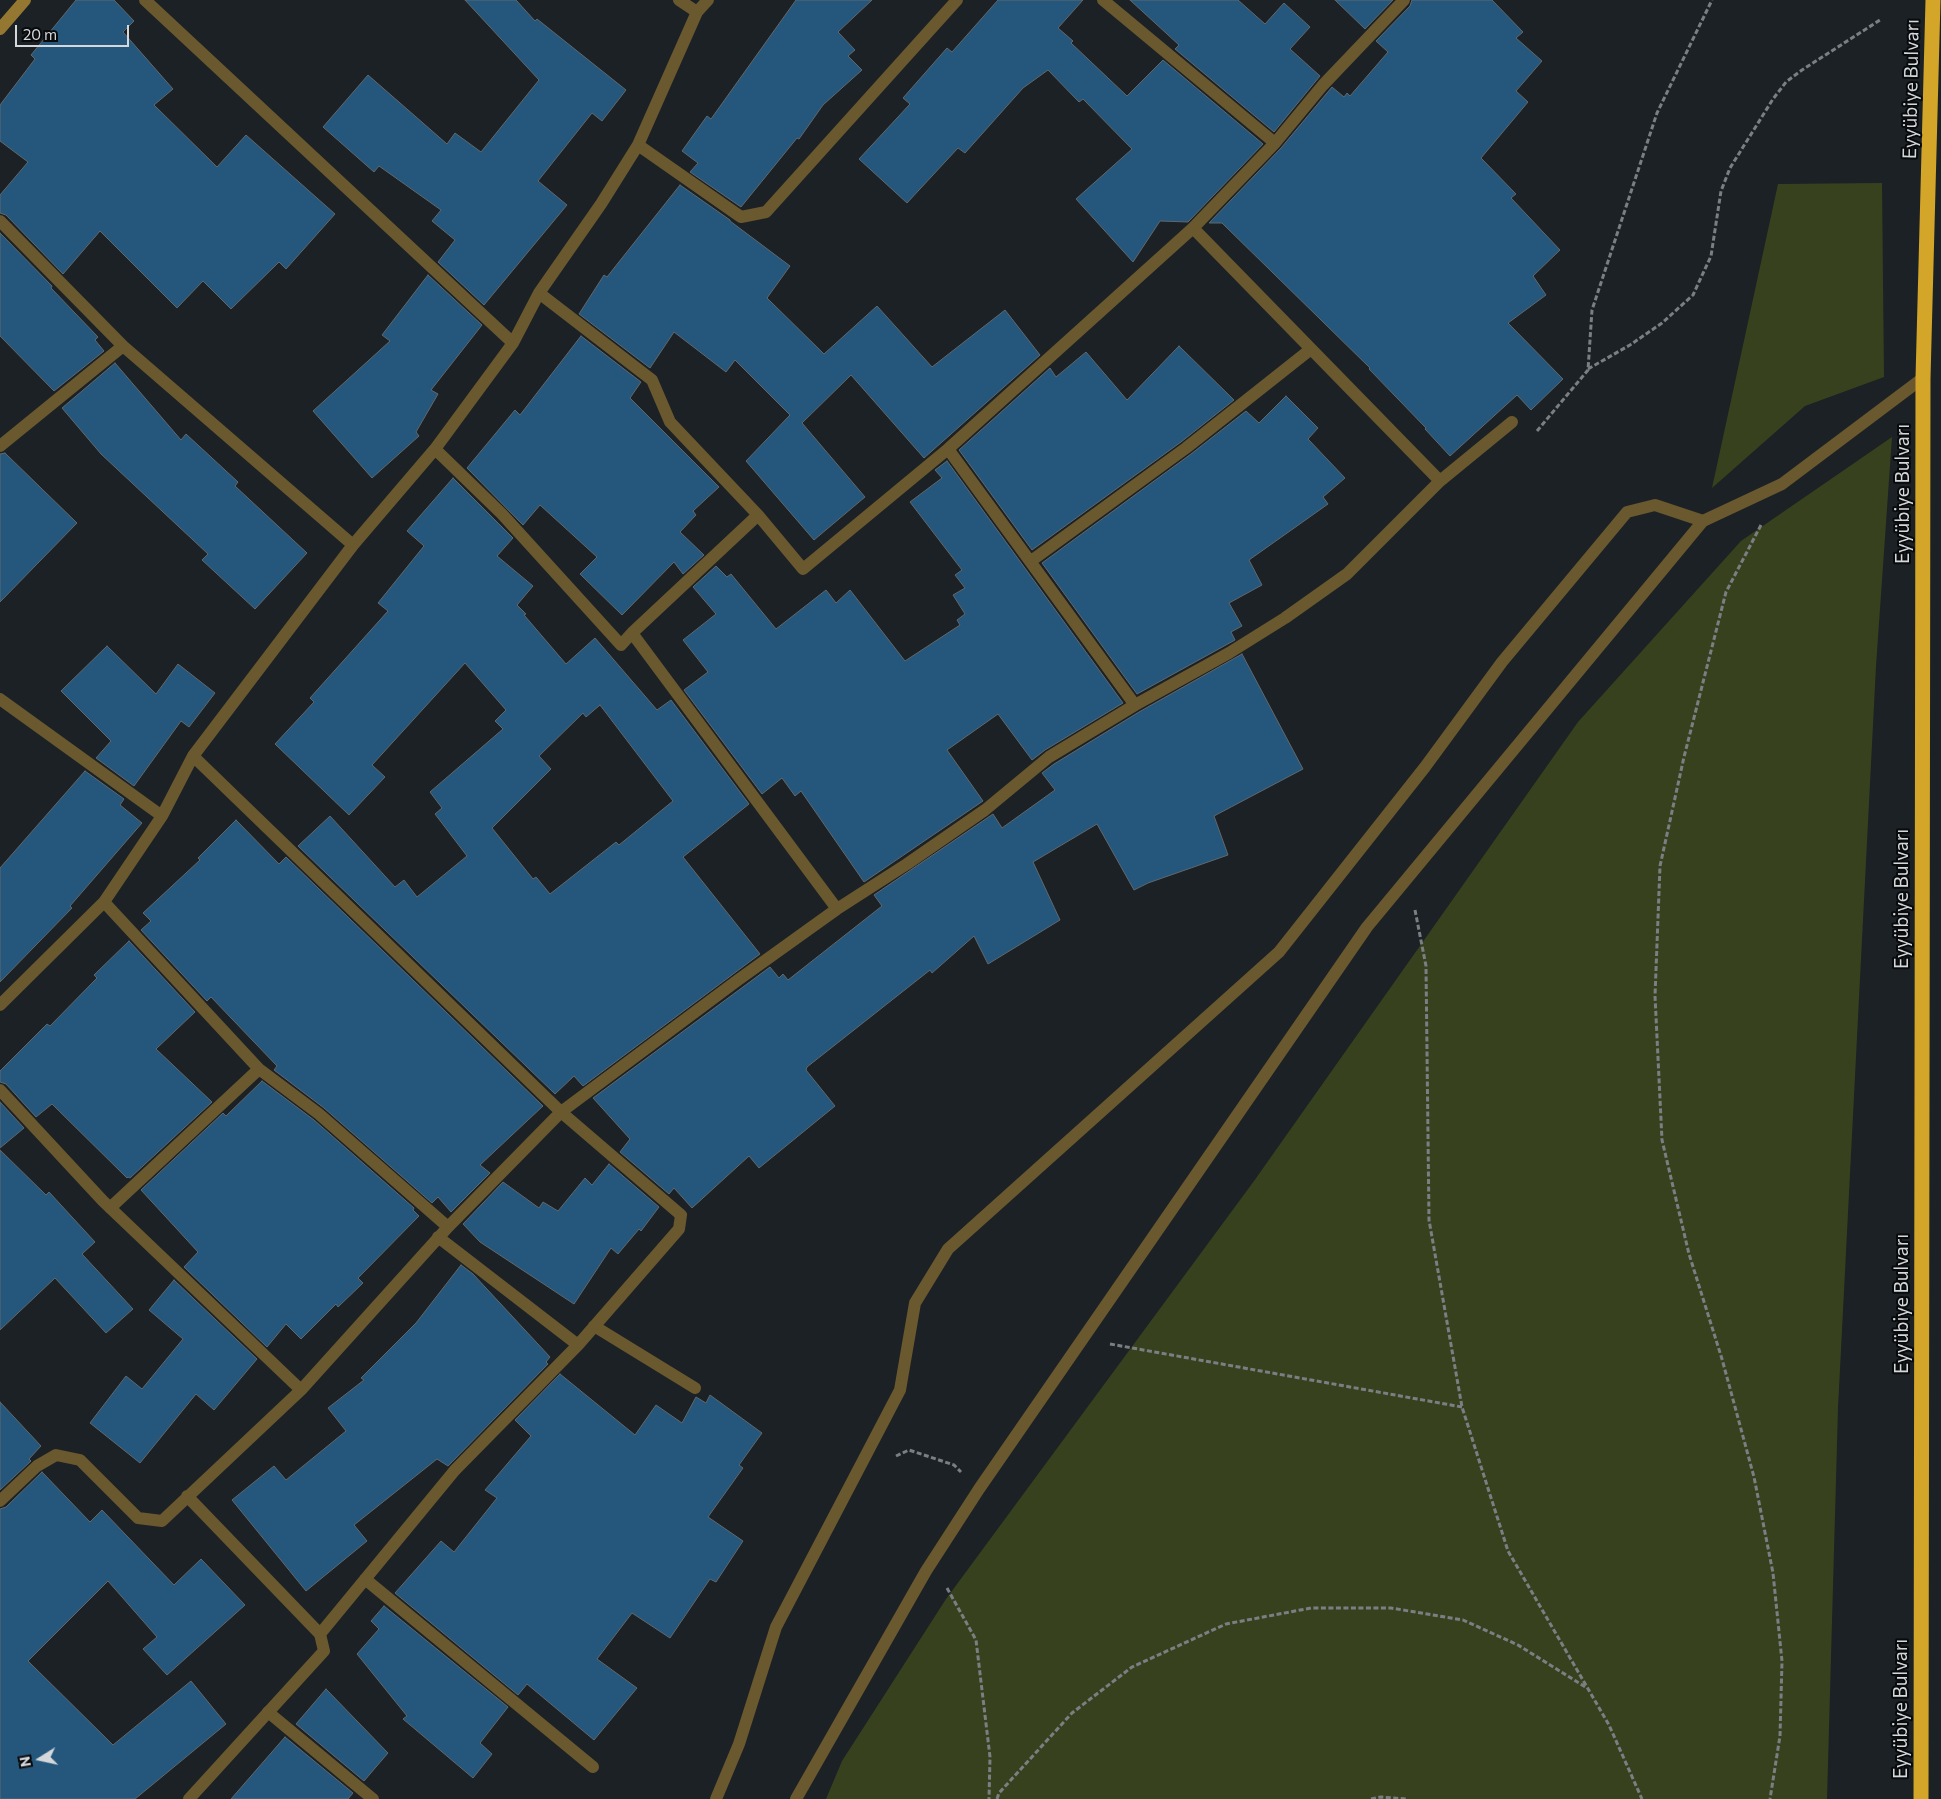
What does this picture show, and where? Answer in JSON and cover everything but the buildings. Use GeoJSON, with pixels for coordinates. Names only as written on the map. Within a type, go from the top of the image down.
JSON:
{"type":"FeatureCollection","features":[{"type":"Feature","properties":{"kind":"highway","name":"Eyyübiye Bulvarı"},"geometry":{"type":"LineString","coordinates":[[1921,1799],[1923,378],[1933,0]]}},
{"type":"Feature","properties":{"kind":"main road"},"geometry":{"type":"LineString","coordinates":[[0,29],[25,0]]}},
{"type":"Feature","properties":{"kind":"street"},"geometry":{"type":"LineString","coordinates":[[145,0],[513,343]]}},
{"type":"Feature","properties":{"kind":"street"},"geometry":{"type":"LineString","coordinates":[[679,0],[697,12]]}},
{"type":"Feature","properties":{"kind":"street"},"geometry":{"type":"LineString","coordinates":[[0,1006],[104,902],[162,816],[193,756],[353,545],[435,448],[513,343],[539,293],[601,204],[638,145],[697,12],[708,0]]}},
{"type":"Feature","properties":{"kind":"street"},"geometry":{"type":"LineString","coordinates":[[638,145],[741,217],[766,212],[956,0]]}},
{"type":"Feature","properties":{"kind":"street"},"geometry":{"type":"LineString","coordinates":[[1103,0],[1275,143]]}},
{"type":"Feature","properties":{"kind":"street"},"geometry":{"type":"LineString","coordinates":[[539,293],[652,380],[670,422],[758,516],[802,568],[948,449],[1193,228],[1275,143],[1323,85],[1404,0]]}},
{"type":"Feature","properties":{"kind":"street"},"geometry":{"type":"LineString","coordinates":[[0,221],[123,346],[353,545]]}},
{"type":"Feature","properties":{"kind":"street"},"geometry":{"type":"LineString","coordinates":[[1193,228],[1440,481]]}},
{"type":"Feature","properties":{"kind":"street"},"geometry":{"type":"LineString","coordinates":[[0,446],[123,346]]}},
{"type":"Feature","properties":{"kind":"street"},"geometry":{"type":"LineString","coordinates":[[1031,561],[1186,448],[1311,349]]}},
{"type":"Feature","properties":{"kind":"street"},"geometry":{"type":"LineString","coordinates":[[796,1799],[926,1571],[1082,1340],[1367,927],[1703,522],[1782,484],[1923,378]]}},
{"type":"Feature","properties":{"kind":"street"},"geometry":{"type":"LineString","coordinates":[[0,1501],[37,1466],[56,1456],[80,1460],[138,1518],[162,1521],[301,1390],[438,1237],[562,1112],[738,980],[837,909],[907,864],[984,810],[1049,758],[1135,705],[1229,653],[1285,618],[1347,574],[1440,481],[1512,422]]}},
{"type":"Feature","properties":{"kind":"street"},"geometry":{"type":"LineString","coordinates":[[435,448],[502,514],[621,645],[758,516]]}},
{"type":"Feature","properties":{"kind":"street"},"geometry":{"type":"LineString","coordinates":[[948,449],[1135,705]]}},
{"type":"Feature","properties":{"kind":"street"},"geometry":{"type":"LineString","coordinates":[[716,1799],[739,1744],[776,1627],[900,1390],[915,1303],[948,1250],[1049,1157],[1279,952],[1425,766],[1502,662],[1627,512],[1655,505],[1703,522]]}},
{"type":"Feature","properties":{"kind":"street"},"geometry":{"type":"LineString","coordinates":[[632,633],[837,909]]}},
{"type":"Feature","properties":{"kind":"street"},"geometry":{"type":"LineString","coordinates":[[0,699],[162,816]]}},
{"type":"Feature","properties":{"kind":"street"},"geometry":{"type":"LineString","coordinates":[[193,756],[562,1112],[681,1215],[679,1229],[578,1345],[454,1470],[320,1634]]}},
{"type":"Feature","properties":{"kind":"street"},"geometry":{"type":"LineString","coordinates":[[104,902],[259,1069],[319,1114],[448,1227]]}},
{"type":"Feature","properties":{"kind":"street"},"geometry":{"type":"LineString","coordinates":[[110,1208],[259,1069]]}},
{"type":"Feature","properties":{"kind":"street"},"geometry":{"type":"LineString","coordinates":[[0,1090],[110,1208],[301,1390]]}},
{"type":"Feature","properties":{"kind":"street"},"geometry":{"type":"LineString","coordinates":[[438,1237],[578,1345]]}},
{"type":"Feature","properties":{"kind":"street"},"geometry":{"type":"LineString","coordinates":[[594,1326],[695,1388]]}},
{"type":"Feature","properties":{"kind":"street"},"geometry":{"type":"LineString","coordinates":[[188,1496],[320,1634],[324,1651],[189,1799]]}},
{"type":"Feature","properties":{"kind":"street"},"geometry":{"type":"LineString","coordinates":[[365,1579],[592,1767]]}},
{"type":"Feature","properties":{"kind":"street"},"geometry":{"type":"LineString","coordinates":[[268,1712],[373,1799]]}},
{"type":"Feature","properties":{"kind":"path"},"geometry":{"type":"LineString","coordinates":[[1588,370],[1592,310],[1657,113],[1712,0]]}},
{"type":"Feature","properties":{"kind":"path"},"geometry":{"type":"LineString","coordinates":[[1512,422],[1531,439],[1588,370],[1662,323],[1693,295],[1711,256],[1721,190],[1730,168],[1772,99],[1786,82],[1802,70],[1880,20]]}},
{"type":"Feature","properties":{"kind":"path"},"geometry":{"type":"LineString","coordinates":[[1770,1799],[1780,1736],[1782,1661],[1773,1572],[1754,1477],[1722,1359],[1689,1254],[1662,1140],[1655,996],[1660,866],[1686,747],[1726,592],[1782,484]]}},
{"type":"Feature","properties":{"kind":"path"},"geometry":{"type":"LineString","coordinates":[[1409,876],[1426,966],[1429,1220],[1462,1407],[1508,1551],[1609,1725],[1642,1799]]}},
{"type":"Feature","properties":{"kind":"path"},"geometry":{"type":"LineString","coordinates":[[1082,1340],[1462,1407]]}},
{"type":"Feature","properties":{"kind":"path"},"geometry":{"type":"LineString","coordinates":[[857,1474],[909,1450],[954,1466],[980,1489]]}},
{"type":"Feature","properties":{"kind":"path"},"geometry":{"type":"LineString","coordinates":[[926,1571],[946,1587],[976,1640],[990,1757],[989,1799]]}},
{"type":"Feature","properties":{"kind":"path"},"geometry":{"type":"LineString","coordinates":[[997,1799],[999,1793],[1072,1712],[1132,1667],[1226,1624],[1311,1608],[1391,1608],[1464,1620],[1518,1645],[1588,1689]]}},
{"type":"Feature","properties":{"kind":"path"},"geometry":{"type":"LineString","coordinates":[[1371,1799],[1381,1797],[1406,1799]]}},
{"type":"Feature","properties":{"kind":"green space"},"geometry":{"type":"Polygon","coordinates":[[[1882,183],[1884,377],[1805,406],[1712,488],[1778,184],[1882,183]]]}},
{"type":"Feature","properties":{"kind":"green space"},"geometry":{"type":"Polygon","coordinates":[[[1892,437],[1876,666],[1838,1408],[1827,1799],[826,1799],[842,1761],[946,1599],[1254,1181],[1578,722],[1741,541],[1892,437]]]}}]}
